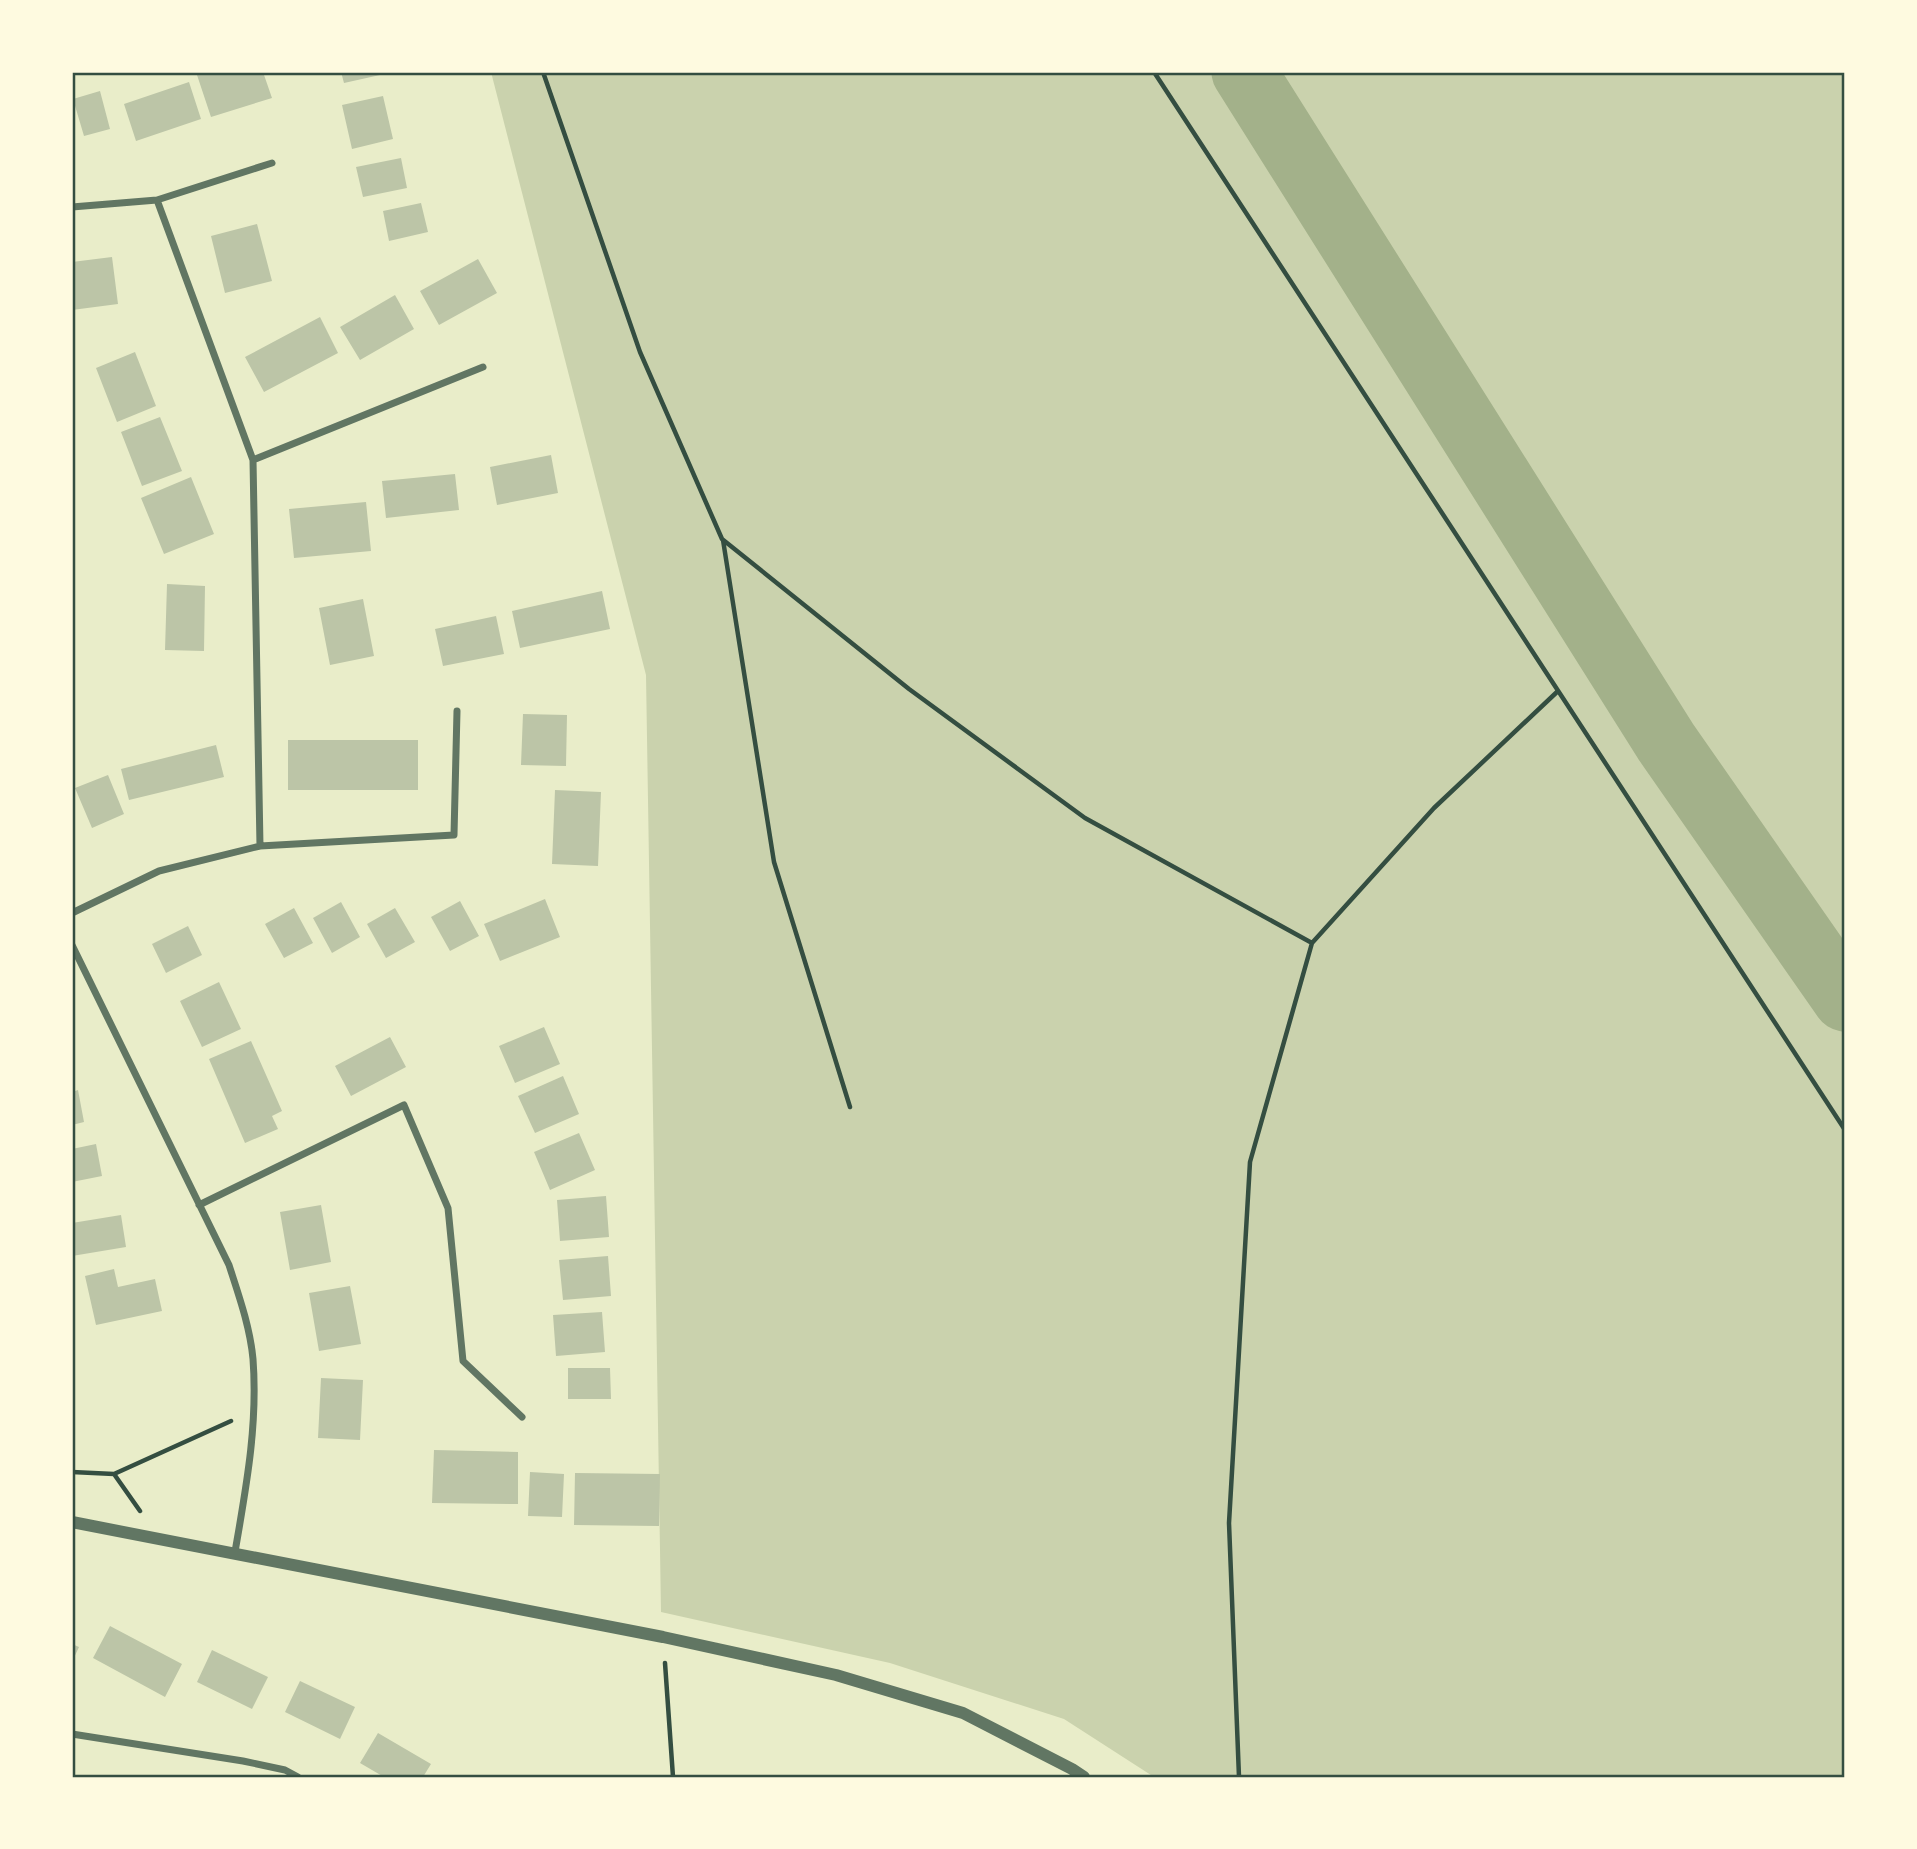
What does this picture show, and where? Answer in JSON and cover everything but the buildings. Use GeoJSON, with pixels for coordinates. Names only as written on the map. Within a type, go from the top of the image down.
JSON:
{"type":"FeatureCollection","features":[{"type":"Feature","properties":{"kind":"street"},"geometry":{"type":"LineString","coordinates":[[72,206],[157,200],[272,163]]}},
{"type":"Feature","properties":{"kind":"street"},"geometry":{"type":"LineString","coordinates":[[157,200],[253,460],[260,846]]}},
{"type":"Feature","properties":{"kind":"street"},"geometry":{"type":"LineString","coordinates":[[253,460],[483,367]]}},
{"type":"Feature","properties":{"kind":"street"},"geometry":{"type":"LineString","coordinates":[[72,913],[159,871],[260,846],[454,835],[457,711]]}},
{"type":"Feature","properties":{"kind":"street"},"geometry":{"type":"LineString","coordinates":[[72,945],[229,1265],[246,1315],[253,1358],[254,1410],[250,1462],[235,1552]]}},
{"type":"Feature","properties":{"kind":"street"},"geometry":{"type":"LineString","coordinates":[[199,1205],[404,1105],[448,1208],[463,1361],[522,1417]]}},
{"type":"Feature","properties":{"kind":"street"},"geometry":{"type":"LineString","coordinates":[[72,1522],[663,1637],[836,1675],[963,1713],[1084,1777]]}},
{"type":"Feature","properties":{"kind":"street"},"geometry":{"type":"LineString","coordinates":[[72,1734],[243,1761],[285,1770],[299,1777]]}},
{"type":"Feature","properties":{"kind":"path"},"geometry":{"type":"LineString","coordinates":[[543,72],[640,352],[722,539],[774,862],[850,1107]]}},
{"type":"Feature","properties":{"kind":"path"},"geometry":{"type":"LineString","coordinates":[[1154,72],[1845,1130]]}},
{"type":"Feature","properties":{"kind":"path"},"geometry":{"type":"LineString","coordinates":[[722,539],[909,689],[1085,818],[1312,943]]}},
{"type":"Feature","properties":{"kind":"path"},"geometry":{"type":"LineString","coordinates":[[1239,1777],[1229,1523],[1250,1162],[1312,943],[1434,808],[1558,691]]}},
{"type":"Feature","properties":{"kind":"path"},"geometry":{"type":"LineString","coordinates":[[72,1472],[114,1474],[254,1410]]}},
{"type":"Feature","properties":{"kind":"path"},"geometry":{"type":"LineString","coordinates":[[663,1637],[673,1777]]}},
{"type":"Feature","properties":{"kind":"green space"},"geometry":{"type":"Polygon","coordinates":[[[491,72],[1845,72],[1845,1777],[1154,1777],[1064,1719],[890,1663],[661,1612],[646,675],[491,72]]]}},
{"type":"Feature","properties":{"kind":"waterway"},"geometry":{"type":"LineString","coordinates":[[1244,72],[1666,742],[1845,999]]}}]}
